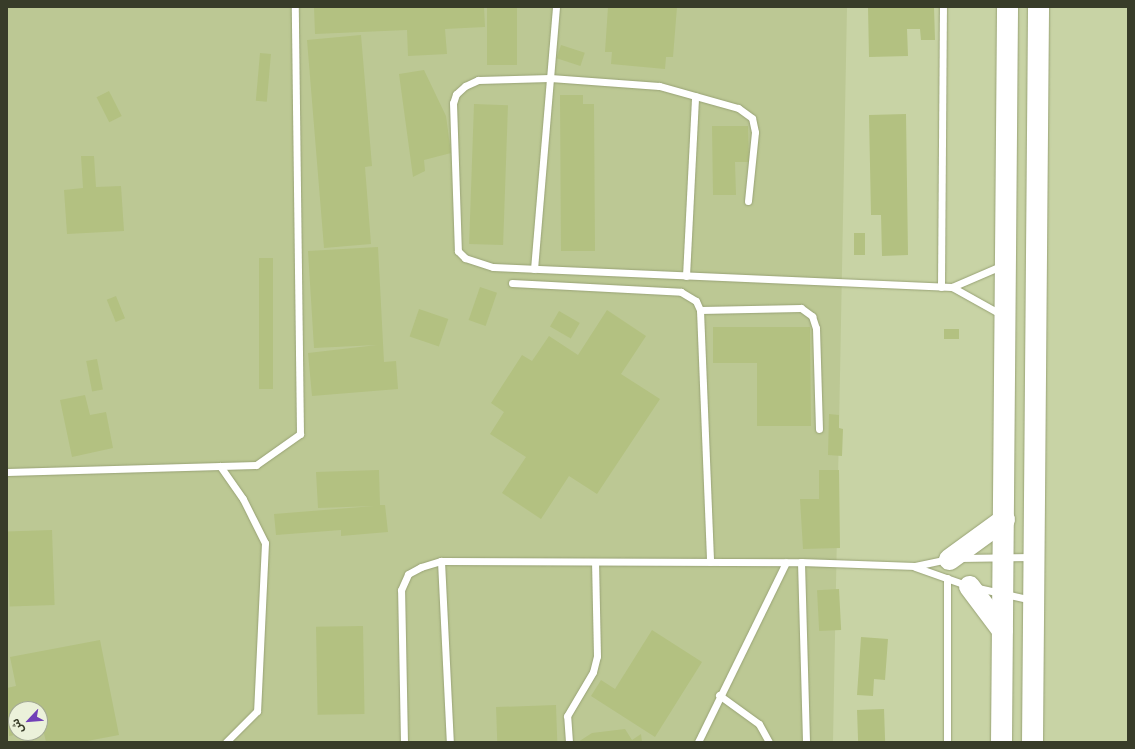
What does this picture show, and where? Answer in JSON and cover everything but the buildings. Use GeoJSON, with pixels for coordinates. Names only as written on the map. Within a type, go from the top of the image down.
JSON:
{"type":"FeatureCollection","features":[{"type":"Feature","properties":{"kind":"main road"},"geometry":{"type":"LineString","coordinates":[[1001,742],[1004,518],[1006,7]]}},
{"type":"Feature","properties":{"kind":"main road"},"geometry":{"type":"LineString","coordinates":[[1032,742],[1036,557],[1038,7]]}},
{"type":"Feature","properties":{"kind":"main road"},"geometry":{"type":"LineString","coordinates":[[948,568],[1004,518]]}},
{"type":"Feature","properties":{"kind":"main road"},"geometry":{"type":"LineString","coordinates":[[969,586],[1002,630]]}},
{"type":"Feature","properties":{"kind":"lane"},"geometry":{"type":"LineString","coordinates":[[7,472],[256,465],[300,434],[295,7]]}},
{"type":"Feature","properties":{"kind":"lane"},"geometry":{"type":"LineString","coordinates":[[534,269],[556,7]]}},
{"type":"Feature","properties":{"kind":"lane"},"geometry":{"type":"LineString","coordinates":[[941,287],[943,7]]}},
{"type":"Feature","properties":{"kind":"lane"},"geometry":{"type":"LineString","coordinates":[[748,201],[755,132],[752,118],[738,108],[659,86],[550,78],[478,80],[460,89],[453,103],[458,251],[465,258],[493,267],[952,287],[1005,264]]}},
{"type":"Feature","properties":{"kind":"lane"},"geometry":{"type":"LineString","coordinates":[[686,276],[695,96]]}},
{"type":"Feature","properties":{"kind":"lane"},"geometry":{"type":"LineString","coordinates":[[512,283],[681,292],[696,301],[700,310],[710,562]]}},
{"type":"Feature","properties":{"kind":"lane"},"geometry":{"type":"LineString","coordinates":[[952,287],[1005,316]]}},
{"type":"Feature","properties":{"kind":"lane"},"geometry":{"type":"LineString","coordinates":[[700,310],[801,308],[812,316],[816,328],[819,428]]}},
{"type":"Feature","properties":{"kind":"lane"},"geometry":{"type":"LineString","coordinates":[[220,466],[243,499],[265,543],[257,711],[226,742]]}},
{"type":"Feature","properties":{"kind":"lane"},"geometry":{"type":"LineString","coordinates":[[404,742],[401,590],[408,574],[441,561],[801,562],[948,568],[1003,557],[1036,557]]}},
{"type":"Feature","properties":{"kind":"lane"},"geometry":{"type":"LineString","coordinates":[[441,561],[450,742]]}},
{"type":"Feature","properties":{"kind":"lane"},"geometry":{"type":"LineString","coordinates":[[568,742],[567,716],[593,672],[598,656],[595,562]]}},
{"type":"Feature","properties":{"kind":"lane"},"geometry":{"type":"LineString","coordinates":[[698,742],[719,695],[786,562]]}},
{"type":"Feature","properties":{"kind":"lane"},"geometry":{"type":"LineString","coordinates":[[801,562],[806,742]]}},
{"type":"Feature","properties":{"kind":"lane"},"geometry":{"type":"LineString","coordinates":[[915,566],[948,568],[969,586],[1035,601]]}},
{"type":"Feature","properties":{"kind":"lane"},"geometry":{"type":"LineString","coordinates":[[947,742],[948,568]]}},
{"type":"Feature","properties":{"kind":"lane"},"geometry":{"type":"LineString","coordinates":[[719,695],[759,724],[769,742]]}},
{"type":"Feature","properties":{"kind":"shaded area"},"geometry":{"type":"Polygon","coordinates":[[[7,7],[847,7],[833,742],[7,742],[7,7]]]}}]}
